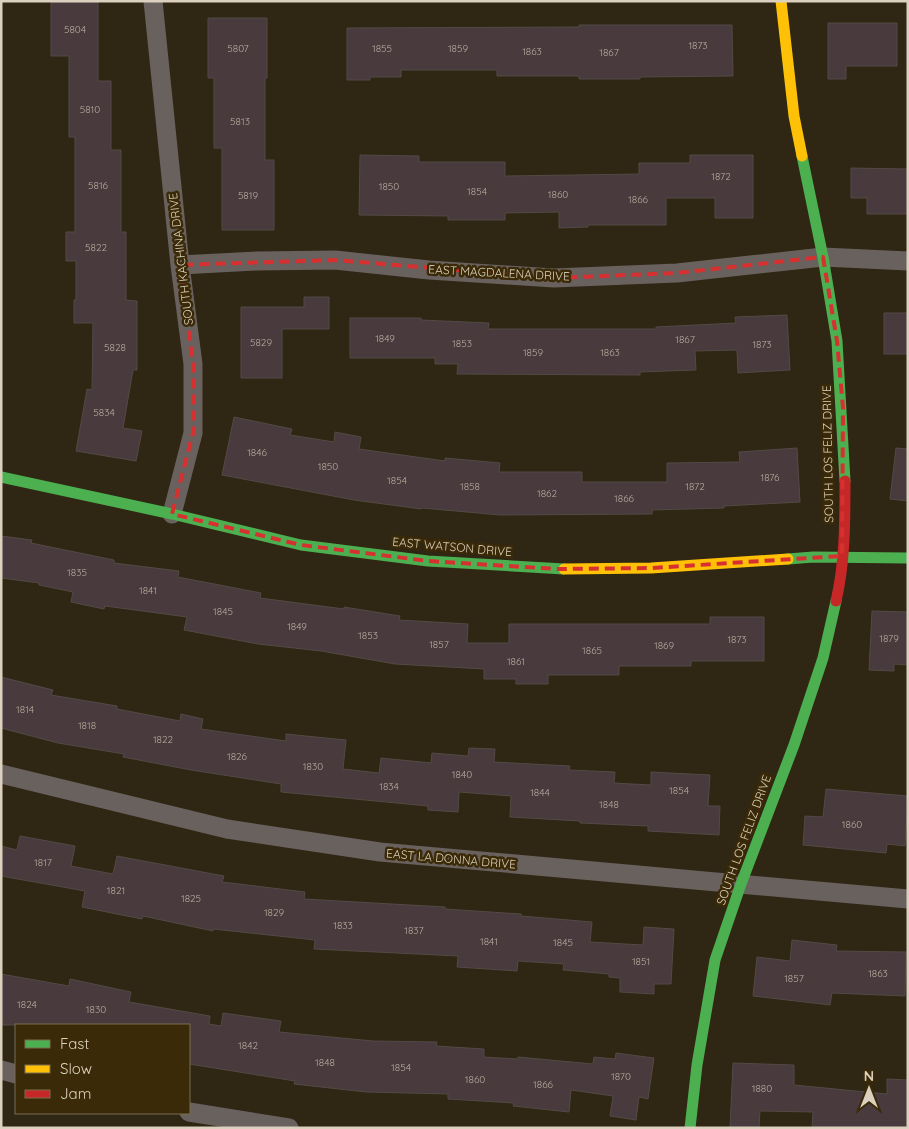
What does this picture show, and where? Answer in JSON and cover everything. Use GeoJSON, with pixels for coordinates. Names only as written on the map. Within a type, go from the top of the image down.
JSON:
{"type":"FeatureCollection","features":[{"type":"Feature","properties":{"kind":"street","name":"SOUTH KACHINA DRIVE"},"geometry":{"type":"LineString","coordinates":[[154,1],[180,265],[193,364],[193,433],[172,514]]}},
{"type":"Feature","properties":{"kind":"street","name":"SOUTH LOS FELIZ DRIVE"},"geometry":{"type":"LineString","coordinates":[[690,1128],[697,1065],[715,960],[794,745],[823,658],[838,594],[842,556],[845,514],[842,408],[837,341],[823,257],[794,116],[781,1]]}},
{"type":"Feature","properties":{"kind":"street","name":"EAST MAGDALENA DRIVE"},"geometry":{"type":"LineString","coordinates":[[180,265],[257,261],[336,260],[428,270],[554,278],[677,273],[823,257],[908,261]]}},
{"type":"Feature","properties":{"kind":"street","name":"EAST WATSON DRIVE"},"geometry":{"type":"LineString","coordinates":[[1,477],[172,514],[301,545],[438,562],[557,569],[651,568],[842,556],[908,558]]}},
{"type":"Feature","properties":{"kind":"street","name":"EAST LA DONNA DRIVE"},"geometry":{"type":"LineString","coordinates":[[1,774],[227,829],[380,852],[908,899]]}},
{"type":"Feature","properties":{"kind":"street"},"geometry":{"type":"LineString","coordinates":[[1,1070],[15,1074]]}},
{"type":"Feature","properties":{"kind":"street"},"geometry":{"type":"LineString","coordinates":[[190,1112],[289,1128]]}},
{"type":"Feature","properties":{"kind":"highlighted area"},"geometry":{"type":"Polygon","coordinates":[[[823,257],[837,341],[843,408],[842,556],[651,568],[557,569],[428,561],[301,545],[172,514],[193,433],[193,364],[180,265],[335,260],[554,278],[677,273],[823,257]]]}},
{"type":"Feature","properties":{"kind":"building"},"geometry":{"type":"Polygon","coordinates":[[[51,2],[98,2],[98,81],[111,81],[111,150],[121,150],[121,232],[126,232],[126,300],[137,301],[137,370],[133,370],[123,428],[142,431],[136,461],[76,451],[87,389],[92,390],[93,323],[74,323],[76,261],[66,261],[66,232],[75,232],[75,137],[69,137],[69,56],[51,56],[51,2]]]}},
{"type":"Feature","properties":{"kind":"building"},"geometry":{"type":"Polygon","coordinates":[[[208,18],[267,18],[265,160],[274,160],[274,230],[222,230],[222,148],[214,148],[214,78],[208,78],[208,18]]]}},
{"type":"Feature","properties":{"kind":"building"},"geometry":{"type":"Polygon","coordinates":[[[828,23],[897,23],[897,66],[846,66],[846,79],[828,79],[828,23]]]}},
{"type":"Feature","properties":{"kind":"building"},"geometry":{"type":"Polygon","coordinates":[[[579,25],[732,25],[733,76],[579,79],[579,76],[497,76],[497,70],[401,70],[401,77],[370,77],[370,80],[347,80],[347,28],[579,27],[579,25]]]}},
{"type":"Feature","properties":{"kind":"building"},"geometry":{"type":"Polygon","coordinates":[[[360,155],[419,156],[419,162],[505,162],[505,176],[639,174],[639,163],[690,163],[690,155],[753,155],[753,218],[715,218],[715,198],[666,198],[666,225],[588,225],[588,227],[559,228],[559,212],[505,213],[505,220],[448,220],[448,216],[359,215],[360,155]]]}},
{"type":"Feature","properties":{"kind":"building"},"geometry":{"type":"Polygon","coordinates":[[[851,168],[908,169],[908,214],[867,214],[867,198],[851,198],[851,168]]]}},
{"type":"Feature","properties":{"kind":"building"},"geometry":{"type":"Polygon","coordinates":[[[304,297],[329,297],[329,329],[282,329],[282,378],[241,378],[241,307],[304,307],[304,297]]]}},
{"type":"Feature","properties":{"kind":"building"},"geometry":{"type":"Polygon","coordinates":[[[884,313],[908,313],[908,354],[884,354],[884,313]]]}},
{"type":"Feature","properties":{"kind":"building"},"geometry":{"type":"Polygon","coordinates":[[[787,315],[790,370],[738,373],[737,350],[695,351],[696,370],[640,372],[640,375],[457,374],[458,364],[435,364],[435,358],[350,358],[350,318],[421,318],[421,320],[489,323],[488,329],[656,329],[656,327],[736,323],[735,317],[787,315]]]}},
{"type":"Feature","properties":{"kind":"building"},"geometry":{"type":"Polygon","coordinates":[[[234,417],[292,429],[290,435],[334,442],[335,432],[361,437],[359,449],[445,461],[445,458],[500,463],[499,472],[582,472],[582,482],[667,482],[667,463],[740,462],[739,452],[797,448],[800,502],[724,506],[724,508],[652,510],[652,514],[500,515],[421,509],[354,500],[222,475],[234,417]]]}},
{"type":"Feature","properties":{"kind":"building"},"geometry":{"type":"Polygon","coordinates":[[[896,448],[908,449],[908,501],[890,499],[896,448]]]}},
{"type":"Feature","properties":{"kind":"building"},"geometry":{"type":"Polygon","coordinates":[[[1,536],[32,540],[31,543],[114,560],[114,563],[179,571],[178,577],[261,593],[260,598],[344,609],[344,607],[400,616],[399,620],[468,624],[467,643],[509,643],[509,624],[710,624],[710,617],[764,617],[764,661],[691,661],[691,666],[619,666],[619,675],[548,675],[548,684],[516,684],[516,679],[484,679],[484,669],[395,664],[321,651],[258,644],[184,630],[187,617],[105,606],[104,609],[71,602],[73,592],[39,585],[39,583],[1,578],[1,536]]]}},
{"type":"Feature","properties":{"kind":"building"},"geometry":{"type":"Polygon","coordinates":[[[872,611],[908,612],[908,665],[894,664],[894,671],[869,670],[872,611]]]}},
{"type":"Feature","properties":{"kind":"building"},"geometry":{"type":"Polygon","coordinates":[[[1,677],[53,690],[51,695],[117,706],[117,709],[180,721],[181,714],[203,719],[201,729],[286,741],[286,734],[346,740],[343,769],[379,773],[381,758],[431,763],[432,753],[468,756],[469,748],[495,749],[494,762],[570,766],[569,770],[615,772],[614,783],[651,785],[651,772],[710,775],[708,806],[720,806],[719,835],[648,831],[648,826],[510,817],[511,796],[459,792],[458,812],[428,810],[428,806],[281,792],[281,784],[191,770],[123,757],[124,754],[58,743],[1,728],[1,677]]]}},
{"type":"Feature","properties":{"kind":"building"},"geometry":{"type":"Polygon","coordinates":[[[826,789],[908,796],[905,846],[887,844],[886,853],[803,845],[805,816],[823,817],[826,789]]]}},
{"type":"Feature","properties":{"kind":"building"},"geometry":{"type":"Polygon","coordinates":[[[20,836],[75,846],[71,866],[113,874],[117,856],[224,876],[222,882],[305,892],[304,899],[445,907],[445,909],[521,914],[521,916],[592,922],[590,942],[643,945],[644,927],[674,929],[671,984],[654,984],[654,994],[620,992],[620,978],[609,977],[609,974],[563,970],[564,964],[518,961],[517,971],[457,967],[458,956],[314,949],[315,940],[213,929],[213,931],[143,916],[142,919],[82,907],[85,891],[1,876],[1,846],[17,850],[20,836]]]}},
{"type":"Feature","properties":{"kind":"building"},"geometry":{"type":"Polygon","coordinates":[[[792,940],[837,945],[836,951],[906,952],[905,996],[832,993],[830,1005],[753,996],[757,957],[790,961],[792,940]]]}},
{"type":"Feature","properties":{"kind":"building"},"geometry":{"type":"Polygon","coordinates":[[[1,974],[69,986],[70,979],[131,992],[129,1002],[210,1016],[209,1024],[221,1026],[223,1013],[281,1021],[279,1032],[373,1041],[437,1042],[436,1046],[484,1049],[484,1057],[518,1059],[518,1057],[593,1064],[594,1057],[615,1059],[616,1053],[654,1058],[648,1099],[639,1097],[636,1120],[610,1116],[613,1096],[571,1090],[569,1112],[513,1106],[514,1103],[448,1099],[448,1094],[366,1092],[294,1084],[295,1081],[190,1064],[190,1024],[1,1025],[1,974]]]}},
{"type":"Feature","properties":{"kind":"building"},"geometry":{"type":"Polygon","coordinates":[[[733,1063],[794,1065],[794,1085],[887,1094],[887,1079],[908,1080],[908,1128],[812,1128],[813,1112],[760,1111],[759,1128],[730,1128],[733,1063]]]}},
{"type":"Feature","properties":{"kind":"traffic: fast"},"geometry":{"type":"LineString","coordinates":[[802,156],[823,257],[837,341],[845,481]]}},
{"type":"Feature","properties":{"kind":"traffic: fast"},"geometry":{"type":"LineString","coordinates":[[1,477],[172,514],[301,545],[428,561],[564,569]]}},
{"type":"Feature","properties":{"kind":"traffic: fast"},"geometry":{"type":"LineString","coordinates":[[788,559],[813,557],[908,558]]}},
{"type":"Feature","properties":{"kind":"traffic: fast"},"geometry":{"type":"LineString","coordinates":[[690,1128],[697,1065],[715,960],[741,884],[794,745],[823,658],[836,601]]}},
{"type":"Feature","properties":{"kind":"traffic: slow"},"geometry":{"type":"LineString","coordinates":[[781,1],[794,116],[802,156]]}},
{"type":"Feature","properties":{"kind":"traffic: slow"},"geometry":{"type":"LineString","coordinates":[[564,569],[651,568],[788,559]]}},
{"type":"Feature","properties":{"kind":"traffic: jam"},"geometry":{"type":"LineString","coordinates":[[836,601],[843,557],[845,481]]}}]}
